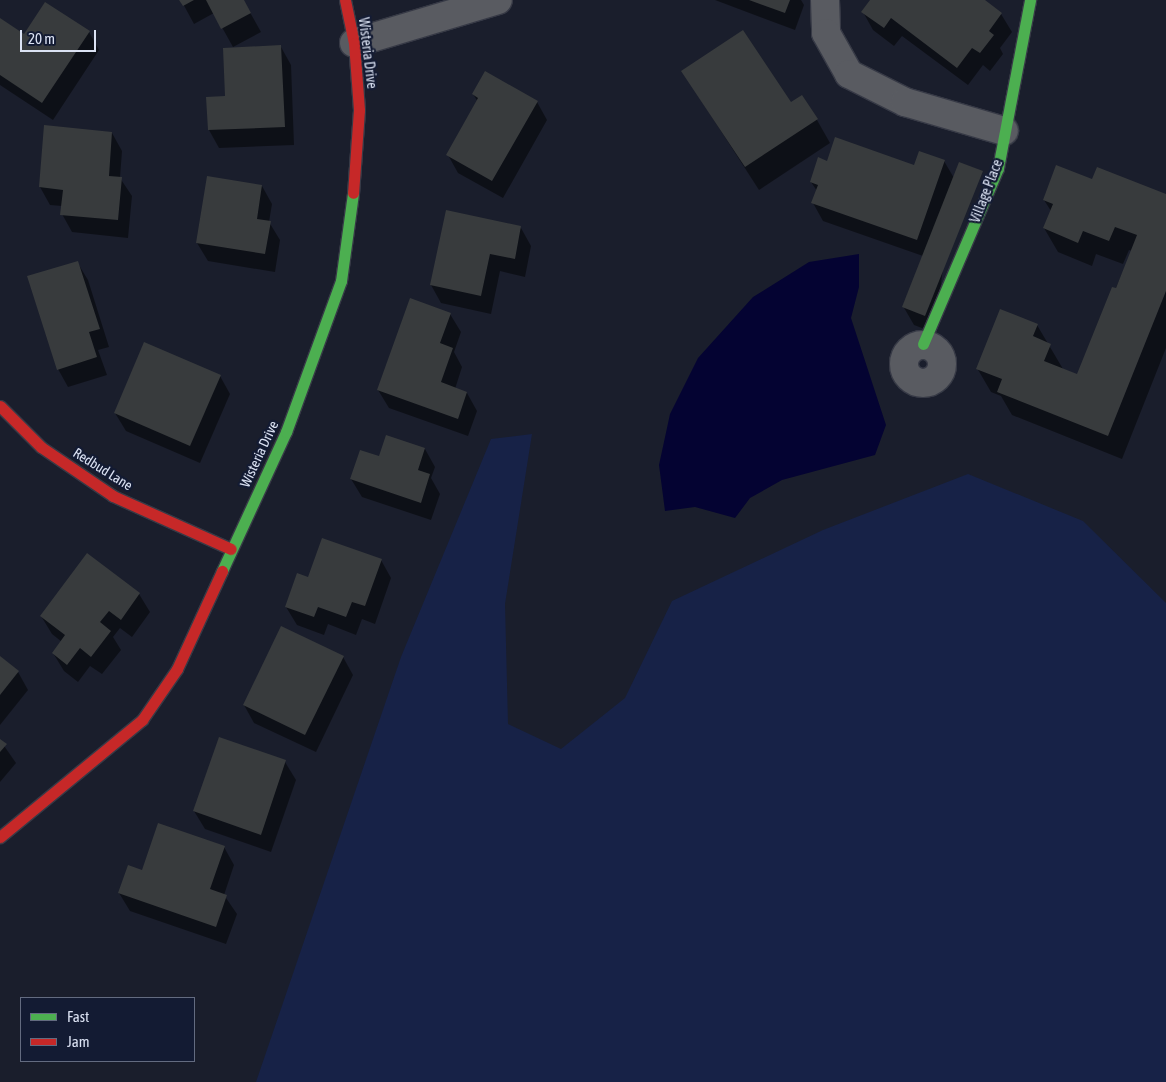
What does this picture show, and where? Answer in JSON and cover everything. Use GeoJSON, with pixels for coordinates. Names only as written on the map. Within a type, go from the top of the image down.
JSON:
{"type":"FeatureCollection","features":[{"type":"Feature","properties":{"kind":"street","name":"Wisteria Drive"},"geometry":{"type":"LineString","coordinates":[[0,838],[142,720],[177,669],[286,432],[341,281],[355,181],[359,110],[354,43],[345,0]]}},
{"type":"Feature","properties":{"kind":"street"},"geometry":{"type":"LineString","coordinates":[[354,43],[498,0]]}},
{"type":"Feature","properties":{"kind":"street"},"geometry":{"type":"LineString","coordinates":[[825,0],[826,33],[849,74],[905,102],[1004,131]]}},
{"type":"Feature","properties":{"kind":"street","name":"Village Place"},"geometry":{"type":"LineString","coordinates":[[922,344],[998,168],[1030,0]]}},
{"type":"Feature","properties":{"kind":"street","name":"Redbud Lane"},"geometry":{"type":"LineString","coordinates":[[0,406],[41,447],[113,496],[231,549]]}},
{"type":"Feature","properties":{"kind":"shaded area"},"geometry":{"type":"Polygon","coordinates":[[[859,254],[859,287],[851,318],[886,425],[875,455],[782,480],[750,498],[735,518],[695,507],[665,511],[659,465],[670,414],[698,358],[753,297],[809,262],[859,254]]]}},
{"type":"Feature","properties":{"kind":"shaded area"},"geometry":{"type":"Polygon","coordinates":[[[532,434],[505,604],[508,724],[561,749],[625,698],[672,601],[823,530],[968,474],[1083,521],[1166,603],[1166,1082],[256,1082],[401,657],[491,439],[532,434]]]}},
{"type":"Feature","properties":{"kind":"building"},"geometry":{"type":"Polygon","coordinates":[[[179,0],[194,0],[183,6],[179,0]]]}},
{"type":"Feature","properties":{"kind":"building"},"geometry":{"type":"Polygon","coordinates":[[[206,0],[244,0],[251,13],[221,29],[206,0]]]}},
{"type":"Feature","properties":{"kind":"building"},"geometry":{"type":"Polygon","coordinates":[[[749,0],[790,0],[785,13],[749,0]]]}},
{"type":"Feature","properties":{"kind":"building"},"geometry":{"type":"Polygon","coordinates":[[[870,0],[985,0],[1002,13],[989,31],[994,35],[980,53],[972,48],[957,68],[891,18],[884,28],[861,12],[870,0]]]}},
{"type":"Feature","properties":{"kind":"building"},"geometry":{"type":"Polygon","coordinates":[[[45,2],[90,31],[42,103],[0,75],[0,18],[24,34],[45,2]]]}},
{"type":"Feature","properties":{"kind":"building"},"geometry":{"type":"Polygon","coordinates":[[[743,30],[791,102],[802,95],[818,119],[745,167],[681,71],[743,30]]]}},
{"type":"Feature","properties":{"kind":"building"},"geometry":{"type":"Polygon","coordinates":[[[281,45],[285,127],[208,130],[206,97],[225,96],[223,48],[281,45]]]}},
{"type":"Feature","properties":{"kind":"building"},"geometry":{"type":"Polygon","coordinates":[[[485,71],[538,101],[492,181],[446,155],[478,98],[472,94],[485,71]]]}},
{"type":"Feature","properties":{"kind":"building"},"geometry":{"type":"Polygon","coordinates":[[[44,125],[112,132],[109,176],[122,177],[118,220],[60,215],[63,190],[39,187],[44,125]]]}},
{"type":"Feature","properties":{"kind":"building"},"geometry":{"type":"Polygon","coordinates":[[[835,137],[914,165],[919,151],[945,160],[917,240],[811,203],[818,185],[810,182],[818,157],[827,161],[835,137]]]}},
{"type":"Feature","properties":{"kind":"building"},"geometry":{"type":"Polygon","coordinates":[[[959,162],[983,171],[925,316],[902,307],[959,162]]]}},
{"type":"Feature","properties":{"kind":"building"},"geometry":{"type":"Polygon","coordinates":[[[1056,165],[1092,179],[1097,167],[1166,194],[1166,291],[1108,436],[997,392],[1002,379],[976,369],[1000,309],[1038,324],[1033,336],[1051,344],[1044,361],[1077,374],[1112,287],[1116,288],[1137,235],[1115,227],[1109,241],[1083,231],[1078,243],[1043,228],[1053,204],[1043,200],[1056,165]]]}},
{"type":"Feature","properties":{"kind":"building"},"geometry":{"type":"Polygon","coordinates":[[[207,176],[262,185],[257,219],[271,221],[265,254],[196,243],[207,176]]]}},
{"type":"Feature","properties":{"kind":"building"},"geometry":{"type":"Polygon","coordinates":[[[446,210],[521,226],[515,259],[490,254],[481,296],[430,285],[446,210]]]}},
{"type":"Feature","properties":{"kind":"building"},"geometry":{"type":"Polygon","coordinates":[[[78,261],[100,329],[89,332],[97,357],[57,370],[27,276],[78,261]]]}},
{"type":"Feature","properties":{"kind":"building"},"geometry":{"type":"Polygon","coordinates":[[[410,298],[451,313],[440,343],[453,348],[441,382],[467,392],[458,419],[377,390],[410,298]]]}},
{"type":"Feature","properties":{"kind":"building"},"geometry":{"type":"Polygon","coordinates":[[[144,342],[221,375],[190,446],[114,413],[144,342]]]}},
{"type":"Feature","properties":{"kind":"building"},"geometry":{"type":"Polygon","coordinates":[[[386,435],[425,448],[418,470],[430,474],[421,503],[350,479],[360,450],[379,456],[386,435]]]}},
{"type":"Feature","properties":{"kind":"building"},"geometry":{"type":"Polygon","coordinates":[[[322,538],[382,559],[365,606],[352,602],[346,617],[318,607],[314,617],[285,607],[297,573],[308,577],[322,538]]]}},
{"type":"Feature","properties":{"kind":"building"},"geometry":{"type":"Polygon","coordinates":[[[87,553],[140,593],[121,620],[109,611],[100,622],[111,631],[91,657],[80,648],[67,665],[52,653],[65,635],[40,616],[87,553]]]}},
{"type":"Feature","properties":{"kind":"building"},"geometry":{"type":"Polygon","coordinates":[[[281,626],[344,656],[305,735],[243,705],[281,626]]]}},
{"type":"Feature","properties":{"kind":"building"},"geometry":{"type":"Polygon","coordinates":[[[0,656],[19,671],[0,695],[0,656]]]}},
{"type":"Feature","properties":{"kind":"building"},"geometry":{"type":"Polygon","coordinates":[[[219,737],[286,760],[261,835],[193,811],[219,737]]]}},
{"type":"Feature","properties":{"kind":"building"},"geometry":{"type":"Polygon","coordinates":[[[0,739],[7,744],[0,752],[0,739]]]}},
{"type":"Feature","properties":{"kind":"building"},"geometry":{"type":"Polygon","coordinates":[[[158,823],[225,846],[210,889],[227,895],[216,927],[118,893],[128,865],[142,870],[158,823]]]}},
{"type":"Feature","properties":{"kind":"traffic: fast"},"geometry":{"type":"LineString","coordinates":[[923,344],[998,168],[1030,0]]}},
{"type":"Feature","properties":{"kind":"traffic: fast"},"geometry":{"type":"LineString","coordinates":[[222,571],[286,432],[341,281],[353,193]]}},
{"type":"Feature","properties":{"kind":"traffic: jam"},"geometry":{"type":"LineString","coordinates":[[345,0],[354,43],[359,110],[353,193]]}},
{"type":"Feature","properties":{"kind":"traffic: jam"},"geometry":{"type":"LineString","coordinates":[[0,406],[41,447],[113,496],[231,549]]}},
{"type":"Feature","properties":{"kind":"traffic: jam"},"geometry":{"type":"LineString","coordinates":[[0,837],[142,720],[177,669],[222,571]]}}]}
